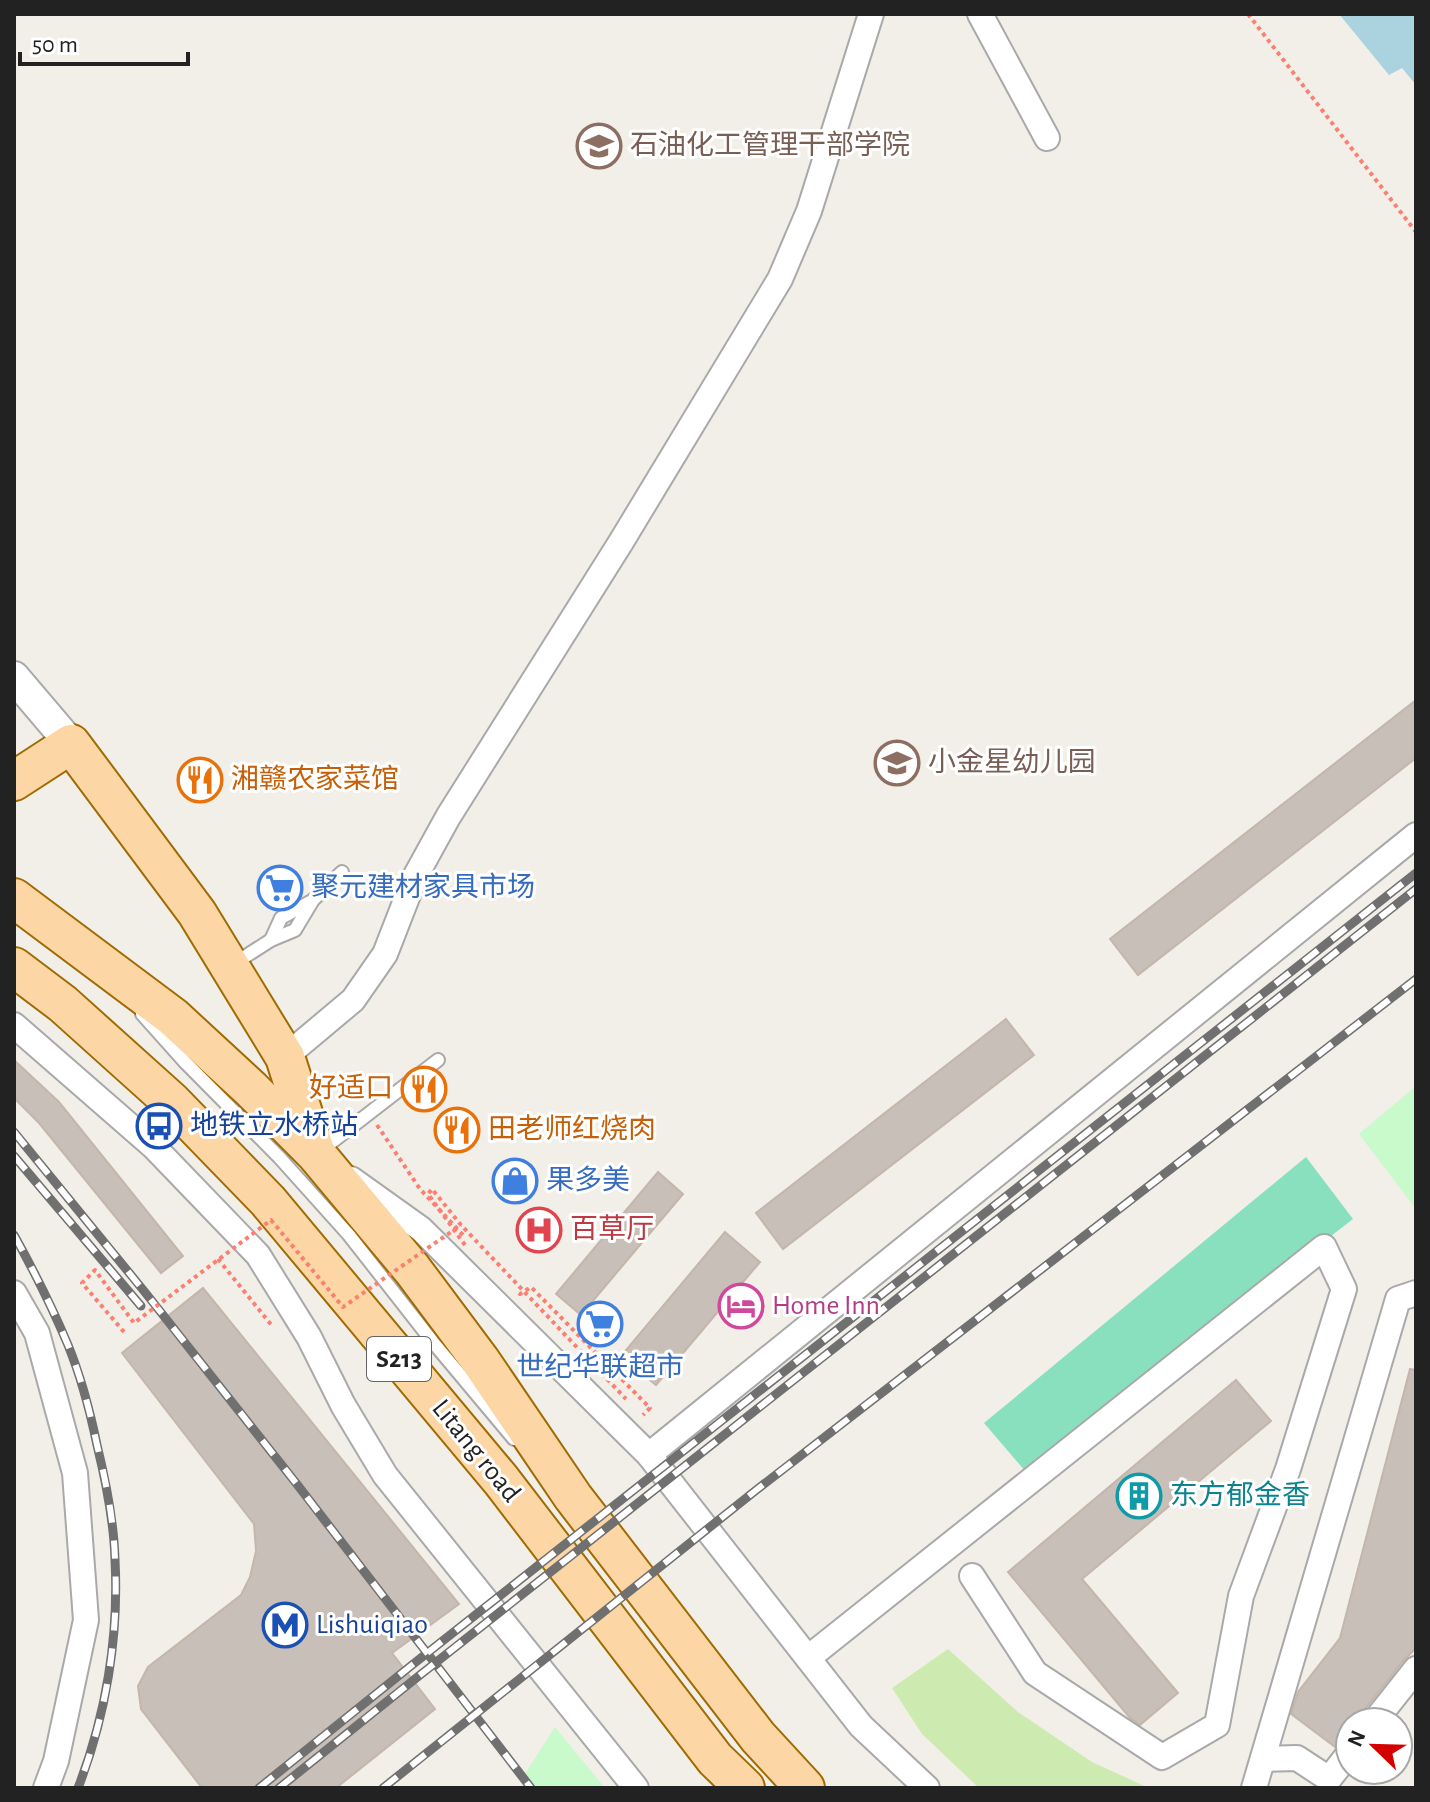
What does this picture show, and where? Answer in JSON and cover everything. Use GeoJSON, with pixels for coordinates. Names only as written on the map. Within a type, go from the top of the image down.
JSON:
{"type":"FeatureCollection","features":[{"type":"Feature","properties":{"kind":"main road"},"geometry":{"type":"LineString","coordinates":[[14,781],[71,744],[197,913],[285,1057],[316,1154]]}},
{"type":"Feature","properties":{"kind":"main road","name":"Litang road"},"geometry":{"type":"LineString","coordinates":[[14,898],[173,1017],[316,1154],[412,1269],[480,1360],[573,1497],[758,1737],[805,1788]]}},
{"type":"Feature","properties":{"kind":"main road","name":"Litang road"},"geometry":{"type":"LineString","coordinates":[[14,967],[63,1004],[172,1102],[268,1201],[501,1480],[715,1759],[745,1788]]}},
{"type":"Feature","properties":{"kind":"street"},"geometry":{"type":"LineString","coordinates":[[285,1057],[353,1000],[385,954],[415,877],[448,817],[621,542],[780,279],[809,211],[871,14]]}},
{"type":"Feature","properties":{"kind":"street"},"geometry":{"type":"LineString","coordinates":[[980,14],[1047,138]]}},
{"type":"Feature","properties":{"kind":"street"},"geometry":{"type":"LineString","coordinates":[[14,677],[71,744]]}},
{"type":"Feature","properties":{"kind":"street"},"geometry":{"type":"LineString","coordinates":[[649,1455],[1416,835]]}},
{"type":"Feature","properties":{"kind":"street","name":"S213"},"geometry":{"type":"LineString","coordinates":[[14,1025],[154,1147],[258,1255],[309,1337],[343,1405],[385,1475],[636,1788]]}},
{"type":"Feature","properties":{"kind":"street","name":"Litang road"},"geometry":{"type":"LineString","coordinates":[[316,1154],[421,1229],[649,1455],[861,1726],[927,1788]]}},
{"type":"Feature","properties":{"kind":"street"},"geometry":{"type":"LineString","coordinates":[[808,1658],[1324,1247],[1344,1289],[1288,1469],[1241,1596],[1217,1725],[1162,1757],[1035,1673],[972,1576]]}},
{"type":"Feature","properties":{"kind":"street"},"geometry":{"type":"LineString","coordinates":[[14,1293],[37,1333],[75,1473],[86,1620],[56,1761],[46,1788]]}},
{"type":"Feature","properties":{"kind":"street"},"geometry":{"type":"LineString","coordinates":[[1254,1788],[1398,1299],[1416,1293]]}},
{"type":"Feature","properties":{"kind":"street"},"geometry":{"type":"LineString","coordinates":[[1387,1706],[1416,1669]]}},
{"type":"Feature","properties":{"kind":"street"},"geometry":{"type":"LineString","coordinates":[[1263,1759],[1297,1758],[1329,1779],[1334,1773]]}},
{"type":"Feature","properties":{"kind":"lane"},"geometry":{"type":"LineString","coordinates":[[230,967],[271,940],[295,930],[313,900],[342,872]]}},
{"type":"Feature","properties":{"kind":"lane"},"geometry":{"type":"LineString","coordinates":[[93,959],[184,1061],[279,1157],[349,1235],[518,1443]]}},
{"type":"Feature","properties":{"kind":"lane"},"geometry":{"type":"LineString","coordinates":[[316,1154],[438,1060]]}},
{"type":"Feature","properties":{"kind":"lane"},"geometry":{"type":"LineString","coordinates":[[529,1454],[573,1497]]}},
{"type":"Feature","properties":{"kind":"path"},"geometry":{"type":"LineString","coordinates":[[1248,14],[1416,232]]}},
{"type":"Feature","properties":{"kind":"path"},"geometry":{"type":"LineString","coordinates":[[374,1120],[420,1189],[520,1294],[531,1287],[650,1408],[643,1415]]}},
{"type":"Feature","properties":{"kind":"path"},"geometry":{"type":"LineString","coordinates":[[465,1245],[428,1194],[432,1189],[461,1225],[626,1399]]}},
{"type":"Feature","properties":{"kind":"path"},"geometry":{"type":"LineString","coordinates":[[124,1332],[82,1283],[95,1270],[134,1323],[271,1220],[343,1307],[461,1225]]}},
{"type":"Feature","properties":{"kind":"path"},"geometry":{"type":"LineString","coordinates":[[218,1259],[273,1327]]}},
{"type":"Feature","properties":{"kind":"green space"},"geometry":{"type":"Polygon","coordinates":[[[1416,1086],[1416,1209],[1359,1134],[1416,1086]]]}},
{"type":"Feature","properties":{"kind":"green space"},"geometry":{"type":"Polygon","coordinates":[[[1306,1157],[1353,1219],[1026,1472],[984,1423],[1306,1157]]]}},
{"type":"Feature","properties":{"kind":"green space"},"geometry":{"type":"Polygon","coordinates":[[[948,1649],[1018,1712],[1092,1762],[1149,1788],[979,1788],[922,1734],[892,1688],[948,1649]]]}},
{"type":"Feature","properties":{"kind":"green space"},"geometry":{"type":"Polygon","coordinates":[[[555,1727],[605,1788],[531,1788],[523,1777],[555,1727]]]}},
{"type":"Feature","properties":{"kind":"water"},"geometry":{"type":"Polygon","coordinates":[[[1339,14],[1416,14],[1416,85],[1402,68],[1389,75],[1339,14]]]}},
{"type":"Feature","properties":{"kind":"building"},"geometry":{"type":"Polygon","coordinates":[[[1416,700],[1416,758],[1138,975],[1110,939],[1416,700]]]}},
{"type":"Feature","properties":{"kind":"building"},"geometry":{"type":"Polygon","coordinates":[[[1006,1019],[1034,1055],[783,1249],[756,1213],[1006,1019]]]}},
{"type":"Feature","properties":{"kind":"building"},"geometry":{"type":"Polygon","coordinates":[[[14,1060],[59,1102],[183,1256],[161,1273],[39,1123],[14,1098],[14,1060]]]}},
{"type":"Feature","properties":{"kind":"building"},"geometry":{"type":"Polygon","coordinates":[[[658,1172],[683,1194],[581,1315],[556,1294],[658,1172]]]}},
{"type":"Feature","properties":{"kind":"building"},"geometry":{"type":"Polygon","coordinates":[[[725,1232],[760,1262],[656,1385],[621,1356],[725,1232]]]}},
{"type":"Feature","properties":{"kind":"building","name":"Lishuiqiao"},"geometry":{"type":"Polygon","coordinates":[[[203,1288],[459,1604],[392,1653],[435,1709],[336,1788],[202,1788],[141,1709],[138,1686],[148,1667],[241,1595],[250,1577],[256,1551],[254,1524],[122,1353],[203,1288]]]}},
{"type":"Feature","properties":{"kind":"building"},"geometry":{"type":"Polygon","coordinates":[[[1410,1369],[1416,1370],[1416,1648],[1368,1706],[1334,1706],[1334,1746],[1291,1714],[1298,1692],[1340,1638],[1410,1369]]]}},
{"type":"Feature","properties":{"kind":"building","name":"东方郁金香"},"geometry":{"type":"Polygon","coordinates":[[[1236,1380],[1271,1421],[1082,1579],[1178,1693],[1140,1725],[1130,1718],[1008,1572],[1236,1380]]]}},
{"type":"Feature","properties":{"kind":"railway"},"geometry":{"type":"LineString","coordinates":[[259,1788],[1416,873]]}},
{"type":"Feature","properties":{"kind":"railway"},"geometry":{"type":"LineString","coordinates":[[279,1788],[1416,889]]}},
{"type":"Feature","properties":{"kind":"railway"},"geometry":{"type":"LineString","coordinates":[[383,1788],[755,1491],[1416,979]]}},
{"type":"Feature","properties":{"kind":"railway"},"geometry":{"type":"LineString","coordinates":[[14,1132],[296,1483],[531,1788]]}},
{"type":"Feature","properties":{"kind":"railway"},"geometry":{"type":"LineString","coordinates":[[14,1156],[141,1306]]}},
{"type":"Feature","properties":{"kind":"railway"},"geometry":{"type":"LineString","coordinates":[[14,1235],[49,1303],[77,1369],[103,1473],[113,1531],[116,1589],[112,1647],[103,1704],[78,1788]]}},
{"type":"Feature","properties":{"kind":"place","name":"石油化工管理干部学院"},"geometry":{"type":"Point","coordinates":[599,146]}},
{"type":"Feature","properties":{"kind":"place","name":"小金星幼儿园"},"geometry":{"type":"Point","coordinates":[897,763]}},
{"type":"Feature","properties":{"kind":"place","name":"湘赣农家菜馆"},"geometry":{"type":"Point","coordinates":[200,780]}},
{"type":"Feature","properties":{"kind":"place","name":"聚元建材家具市场"},"geometry":{"type":"Point","coordinates":[280,888]}},
{"type":"Feature","properties":{"kind":"place","name":"好适口"},"geometry":{"type":"Point","coordinates":[424,1089]}},
{"type":"Feature","properties":{"kind":"place","name":"地铁立水桥站"},"geometry":{"type":"Point","coordinates":[159,1126]}},
{"type":"Feature","properties":{"kind":"place","name":"田老师红烧肉"},"geometry":{"type":"Point","coordinates":[457,1130]}},
{"type":"Feature","properties":{"kind":"place","name":"果多美"},"geometry":{"type":"Point","coordinates":[515,1181]}},
{"type":"Feature","properties":{"kind":"place","name":"百草厅"},"geometry":{"type":"Point","coordinates":[539,1230]}},
{"type":"Feature","properties":{"kind":"place","name":"Home Inn"},"geometry":{"type":"Point","coordinates":[741,1306]}},
{"type":"Feature","properties":{"kind":"place","name":"世纪华联超市"},"geometry":{"type":"Point","coordinates":[600,1324]}},
{"type":"Feature","properties":{"kind":"place","name":"东方郁金香"},"geometry":{"type":"Point","coordinates":[1139,1496]}},
{"type":"Feature","properties":{"kind":"place","name":"Lishuiqiao"},"geometry":{"type":"Point","coordinates":[285,1625]}}]}
